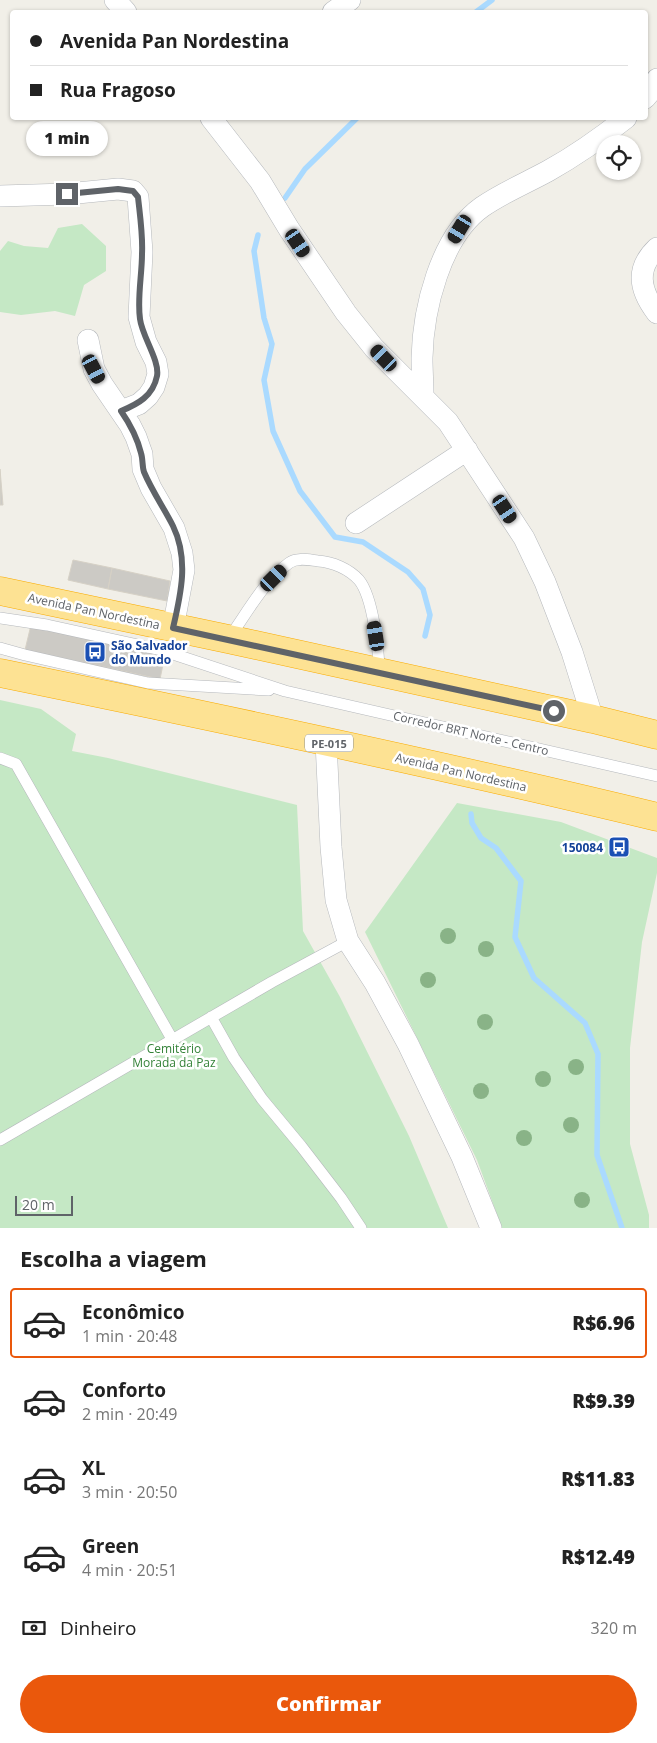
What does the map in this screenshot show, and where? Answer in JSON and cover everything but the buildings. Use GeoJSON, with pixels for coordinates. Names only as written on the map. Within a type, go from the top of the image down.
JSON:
{"type":"FeatureCollection","features":[{"type":"Feature","properties":{"kind":"highway","name":"Avenida Pan Nordestina"},"geometry":{"type":"LineString","coordinates":[[0,591],[228,639],[657,735]]}},
{"type":"Feature","properties":{"kind":"highway","name":"Avenida Pan Nordestina"},"geometry":{"type":"LineString","coordinates":[[0,673],[326,742],[657,817]]}},
{"type":"Feature","properties":{"kind":"street"},"geometry":{"type":"LineString","coordinates":[[115,0],[124,10]]}},
{"type":"Feature","properties":{"kind":"street"},"geometry":{"type":"LineString","coordinates":[[336,10],[350,0]]}},
{"type":"Feature","properties":{"kind":"street"},"geometry":{"type":"LineString","coordinates":[[648,95],[657,79]]}},
{"type":"Feature","properties":{"kind":"street"},"geometry":{"type":"LineString","coordinates":[[213,120],[260,181],[289,229],[346,313],[374,348],[448,422],[524,538],[541,573],[572,652],[593,720]]}},
{"type":"Feature","properties":{"kind":"street"},"geometry":{"type":"LineString","coordinates":[[423,396],[422,357],[426,316],[438,272],[460,229],[480,208],[549,170],[613,129],[624,120]]}},
{"type":"Feature","properties":{"kind":"street"},"geometry":{"type":"LineString","coordinates":[[0,196],[67,194],[118,189],[133,191],[138,197],[142,252],[140,317],[146,342],[156,362],[158,374],[154,387],[148,396],[139,404],[121,411]]}},
{"type":"Feature","properties":{"kind":"street"},"geometry":{"type":"LineString","coordinates":[[657,248],[646,262],[642,275],[644,293],[657,313]]}},
{"type":"Feature","properties":{"kind":"street"},"geometry":{"type":"LineString","coordinates":[[88,340],[94,369],[136,437],[142,454],[143,469],[151,488],[174,528],[182,553],[184,570],[173,628]]}},
{"type":"Feature","properties":{"kind":"street"},"geometry":{"type":"LineString","coordinates":[[356,523],[467,450]]}},
{"type":"Feature","properties":{"kind":"street"},"geometry":{"type":"LineString","coordinates":[[326,742],[331,847],[336,900],[348,941],[375,983],[408,1044],[462,1157],[491,1228]]}},
{"type":"Feature","properties":{"kind":"lane"},"geometry":{"type":"LineString","coordinates":[[228,639],[254,599],[290,562],[300,559],[330,562],[351,573],[360,582],[366,594],[372,615],[379,674]]}},
{"type":"Feature","properties":{"kind":"lane","name":"Corredor BRT Norte - Centro"},"geometry":{"type":"LineString","coordinates":[[0,618],[47,625],[161,650],[285,691],[657,776]]}},
{"type":"Feature","properties":{"kind":"lane","name":"Corredor BRT Norte - Centro"},"geometry":{"type":"LineString","coordinates":[[0,648],[148,682],[285,691]]}},
{"type":"Feature","properties":{"kind":"lane"},"geometry":{"type":"LineString","coordinates":[[0,758],[16,764],[172,1039]]}},
{"type":"Feature","properties":{"kind":"lane"},"geometry":{"type":"LineString","coordinates":[[0,1140],[172,1039],[348,941]]}},
{"type":"Feature","properties":{"kind":"lane"},"geometry":{"type":"LineString","coordinates":[[211,1017],[226,1045],[262,1099],[341,1198],[361,1228]]}},
{"type":"Feature","properties":{"kind":"green space"},"geometry":{"type":"Polygon","coordinates":[[[82,224],[106,246],[106,271],[84,285],[75,316],[55,311],[21,315],[0,312],[0,251],[8,241],[24,246],[48,248],[58,228],[82,224]]]}},
{"type":"Feature","properties":{"kind":"green space","name":"Cemitério Morada da Paz"},"geometry":{"type":"Polygon","coordinates":[[[0,700],[41,709],[76,734],[72,751],[108,758],[297,805],[303,931],[340,997],[409,1136],[448,1228],[0,1228],[0,700]]]}},
{"type":"Feature","properties":{"kind":"green space"},"geometry":{"type":"Polygon","coordinates":[[[457,803],[561,822],[657,858],[657,873],[642,942],[630,1048],[630,1144],[649,1215],[649,1228],[502,1228],[477,1160],[365,932],[457,803]]]}},
{"type":"Feature","properties":{"kind":"waterway"},"geometry":{"type":"LineString","coordinates":[[479,10],[492,0]]}},
{"type":"Feature","properties":{"kind":"waterway"},"geometry":{"type":"LineString","coordinates":[[285,198],[305,169],[355,120]]}},
{"type":"Feature","properties":{"kind":"waterway"},"geometry":{"type":"LineString","coordinates":[[258,235],[254,251],[264,318],[272,344],[264,380],[273,431],[300,491],[335,537],[363,542],[408,572],[423,589],[430,615],[425,636]]}},
{"type":"Feature","properties":{"kind":"waterway"},"geometry":{"type":"LineString","coordinates":[[471,814],[472,823],[481,838],[496,848],[521,881],[515,937],[534,978],[585,1023],[598,1054],[597,1155],[622,1228]]}},
{"type":"Feature","properties":{"kind":"place","name":"São Salvador do Mundo"},"geometry":{"type":"Point","coordinates":[95,652]}},
{"type":"Feature","properties":{"kind":"place","name":"150084"},"geometry":{"type":"Point","coordinates":[619,847]}},
{"type":"Feature","properties":{"kind":"route"},"geometry":{"type":"LineString","coordinates":[[67,194],[118,189],[133,191],[138,197],[142,252],[140,317],[146,342],[152,351],[158,374],[154,387],[148,396],[139,404],[121,411],[136,437],[142,454],[143,469],[151,488],[174,528],[182,553],[184,570],[173,628],[554,711]]}}]}
